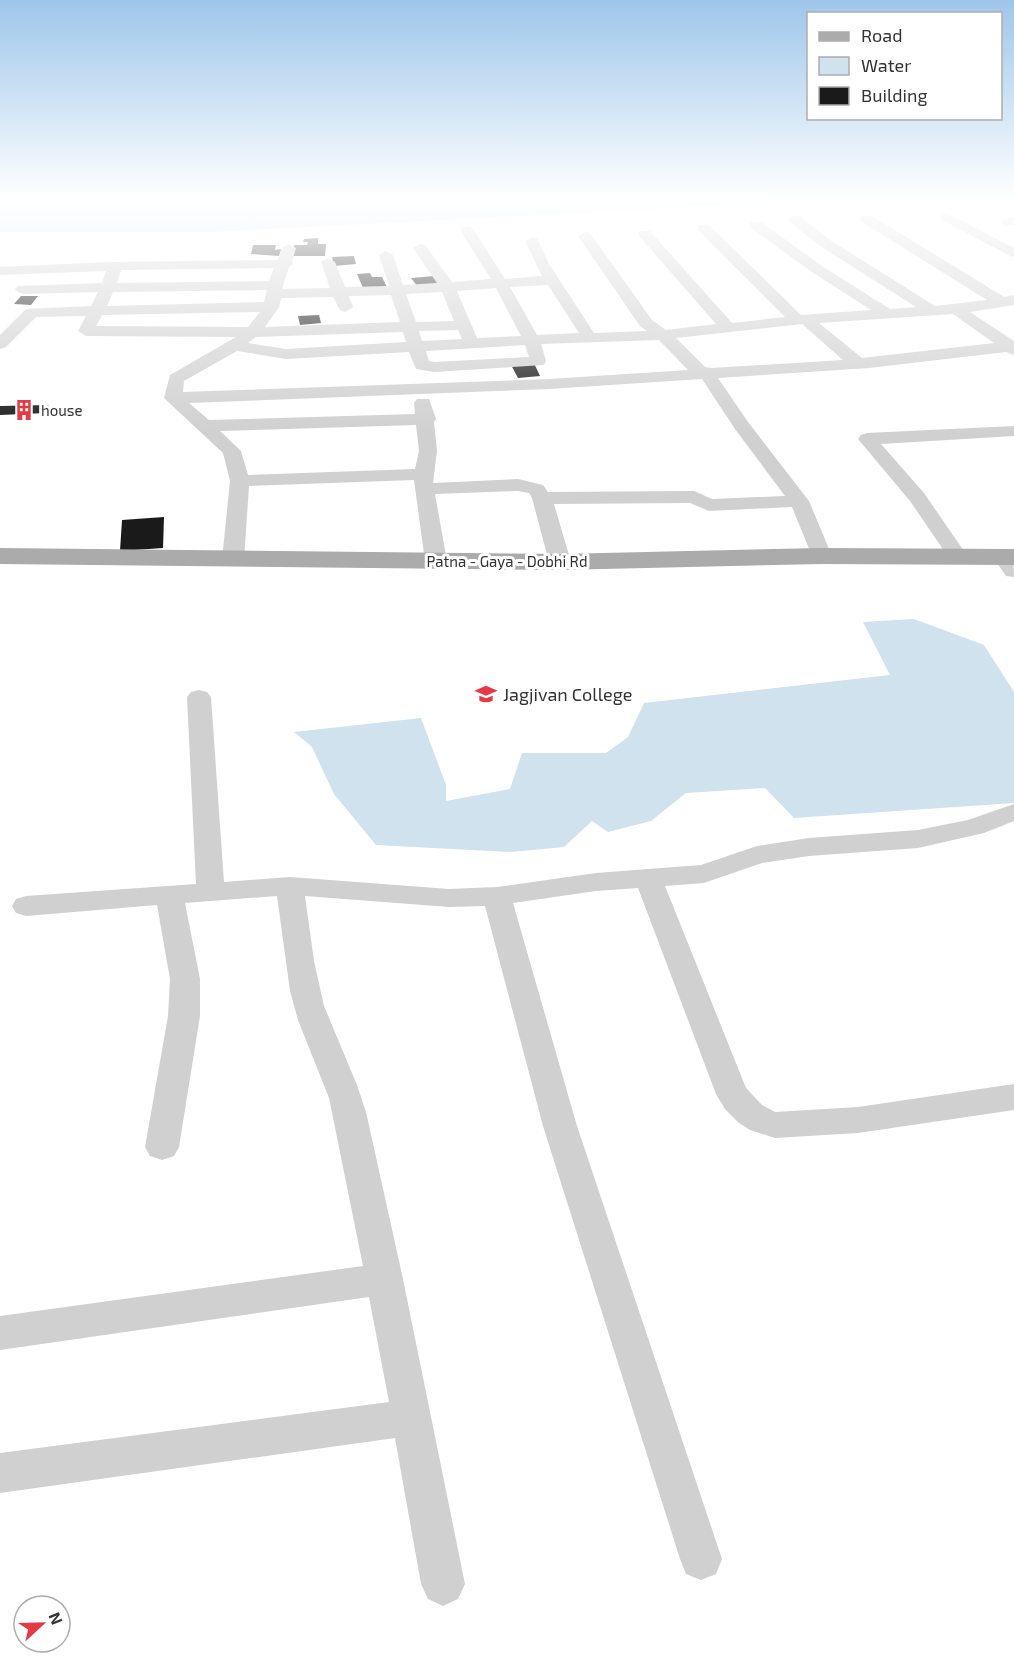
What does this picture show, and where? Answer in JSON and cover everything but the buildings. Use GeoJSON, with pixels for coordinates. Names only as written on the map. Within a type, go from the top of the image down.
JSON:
{"type":"FeatureCollection","features":[{"type":"Feature","properties":{"kind":"main road","name":"Patna - Gaya - Dobhi Rd"},"geometry":{"type":"LineString","coordinates":[[0,556],[560,562],[822,556],[958,557],[1010,562]]}},
{"type":"Feature","properties":{"kind":"street"},"geometry":{"type":"LineString","coordinates":[[112,278],[86,331],[252,332],[463,325]]}},
{"type":"Feature","properties":{"kind":"street"},"geometry":{"type":"LineString","coordinates":[[171,332],[191,278]]}},
{"type":"Feature","properties":{"kind":"street"},"geometry":{"type":"LineString","coordinates":[[173,398],[176,379],[252,332],[273,295],[279,278]]}},
{"type":"Feature","properties":{"kind":"street"},"geometry":{"type":"LineString","coordinates":[[334,278],[353,329],[357,351]]}},
{"type":"Feature","properties":{"kind":"street"},"geometry":{"type":"LineString","coordinates":[[393,278],[418,347],[422,365],[426,367],[538,361]]}},
{"type":"Feature","properties":{"kind":"street"},"geometry":{"type":"LineString","coordinates":[[441,278],[472,344]]}},
{"type":"Feature","properties":{"kind":"street"},"geometry":{"type":"LineString","coordinates":[[500,278],[531,340],[549,384]]}},
{"type":"Feature","properties":{"kind":"street"},"geometry":{"type":"LineString","coordinates":[[614,278],[646,323],[663,335],[704,372],[799,501],[822,556]]}},
{"type":"Feature","properties":{"kind":"street"},"geometry":{"type":"LineString","coordinates":[[684,278],[728,328]]}},
{"type":"Feature","properties":{"kind":"street"},"geometry":{"type":"LineString","coordinates":[[756,278],[801,320],[857,363]]}},
{"type":"Feature","properties":{"kind":"street"},"geometry":{"type":"LineString","coordinates":[[831,278],[889,315]]}},
{"type":"Feature","properties":{"kind":"street"},"geometry":{"type":"LineString","coordinates":[[880,278],[933,311]]}},
{"type":"Feature","properties":{"kind":"street"},"geometry":{"type":"LineString","coordinates":[[967,278],[1007,301]]}},
{"type":"Feature","properties":{"kind":"street"},"geometry":{"type":"LineString","coordinates":[[0,344],[32,312],[180,308],[273,295],[553,280],[589,337]]}},
{"type":"Feature","properties":{"kind":"street"},"geometry":{"type":"LineString","coordinates":[[23,289],[188,285],[273,295]]}},
{"type":"Feature","properties":{"kind":"street"},"geometry":{"type":"LineString","coordinates":[[232,346],[286,354],[663,335],[801,320],[956,309],[1007,301]]}},
{"type":"Feature","properties":{"kind":"street"},"geometry":{"type":"LineString","coordinates":[[956,309],[1012,348]]}},
{"type":"Feature","properties":{"kind":"street"},"geometry":{"type":"LineString","coordinates":[[173,398],[549,384],[857,363],[1012,348]]}},
{"type":"Feature","properties":{"kind":"street"},"geometry":{"type":"LineString","coordinates":[[421,390],[427,419],[428,452],[424,481],[436,561]]}},
{"type":"Feature","properties":{"kind":"street"},"geometry":{"type":"LineString","coordinates":[[173,398],[232,451],[240,481],[233,560]]}},
{"type":"Feature","properties":{"kind":"street"},"geometry":{"type":"LineString","coordinates":[[206,426],[427,419]]}},
{"type":"Feature","properties":{"kind":"street"},"geometry":{"type":"LineString","coordinates":[[958,557],[917,497],[867,439],[1014,431]]}},
{"type":"Feature","properties":{"kind":"street"},"geometry":{"type":"LineString","coordinates":[[240,481],[424,481],[518,485],[536,489],[542,498],[560,562]]}},
{"type":"Feature","properties":{"kind":"street"},"geometry":{"type":"LineString","coordinates":[[542,498],[694,497],[709,505],[799,501]]}},
{"type":"Feature","properties":{"kind":"street"},"geometry":{"type":"LineString","coordinates":[[199,697],[211,892]]}},
{"type":"Feature","properties":{"kind":"street"},"geometry":{"type":"LineString","coordinates":[[26,906],[290,886],[449,898],[497,896],[596,882],[704,874],[757,855],[809,847],[940,836],[975,827],[1014,812]]}},
{"type":"Feature","properties":{"kind":"street"},"geometry":{"type":"LineString","coordinates":[[648,878],[732,1094],[746,1112],[763,1123],[776,1125],[858,1120],[1014,1097]]}},
{"type":"Feature","properties":{"kind":"street"},"geometry":{"type":"LineString","coordinates":[[290,886],[301,971],[310,1008],[338,1075],[348,1109],[385,1279],[443,1584]]}},
{"type":"Feature","properties":{"kind":"street"},"geometry":{"type":"LineString","coordinates":[[162,1147],[184,1016],[184,979],[169,894]]}},
{"type":"Feature","properties":{"kind":"street"},"geometry":{"type":"LineString","coordinates":[[497,896],[560,1126],[701,1558]]}},
{"type":"Feature","properties":{"kind":"street"},"geometry":{"type":"LineString","coordinates":[[0,1333],[385,1279]]}},
{"type":"Feature","properties":{"kind":"street"},"geometry":{"type":"LineString","coordinates":[[0,1473],[412,1417]]}},
{"type":"Feature","properties":{"kind":"water"},"geometry":{"type":"Polygon","coordinates":[[[914,619],[984,645],[1014,692],[1014,803],[794,818],[765,788],[686,793],[651,821],[608,832],[592,821],[564,847],[510,852],[376,845],[334,794],[312,747],[294,732],[421,718],[446,785],[446,801],[510,789],[522,753],[606,753],[628,737],[644,703],[890,675],[863,622],[914,619]]]}},
{"type":"Feature","properties":{"kind":"place","name":"house"},"geometry":{"type":"Point","coordinates":[24,410]}},
{"type":"Feature","properties":{"kind":"place","name":"Jagjivan College"},"geometry":{"type":"Point","coordinates":[486,694]}}]}
